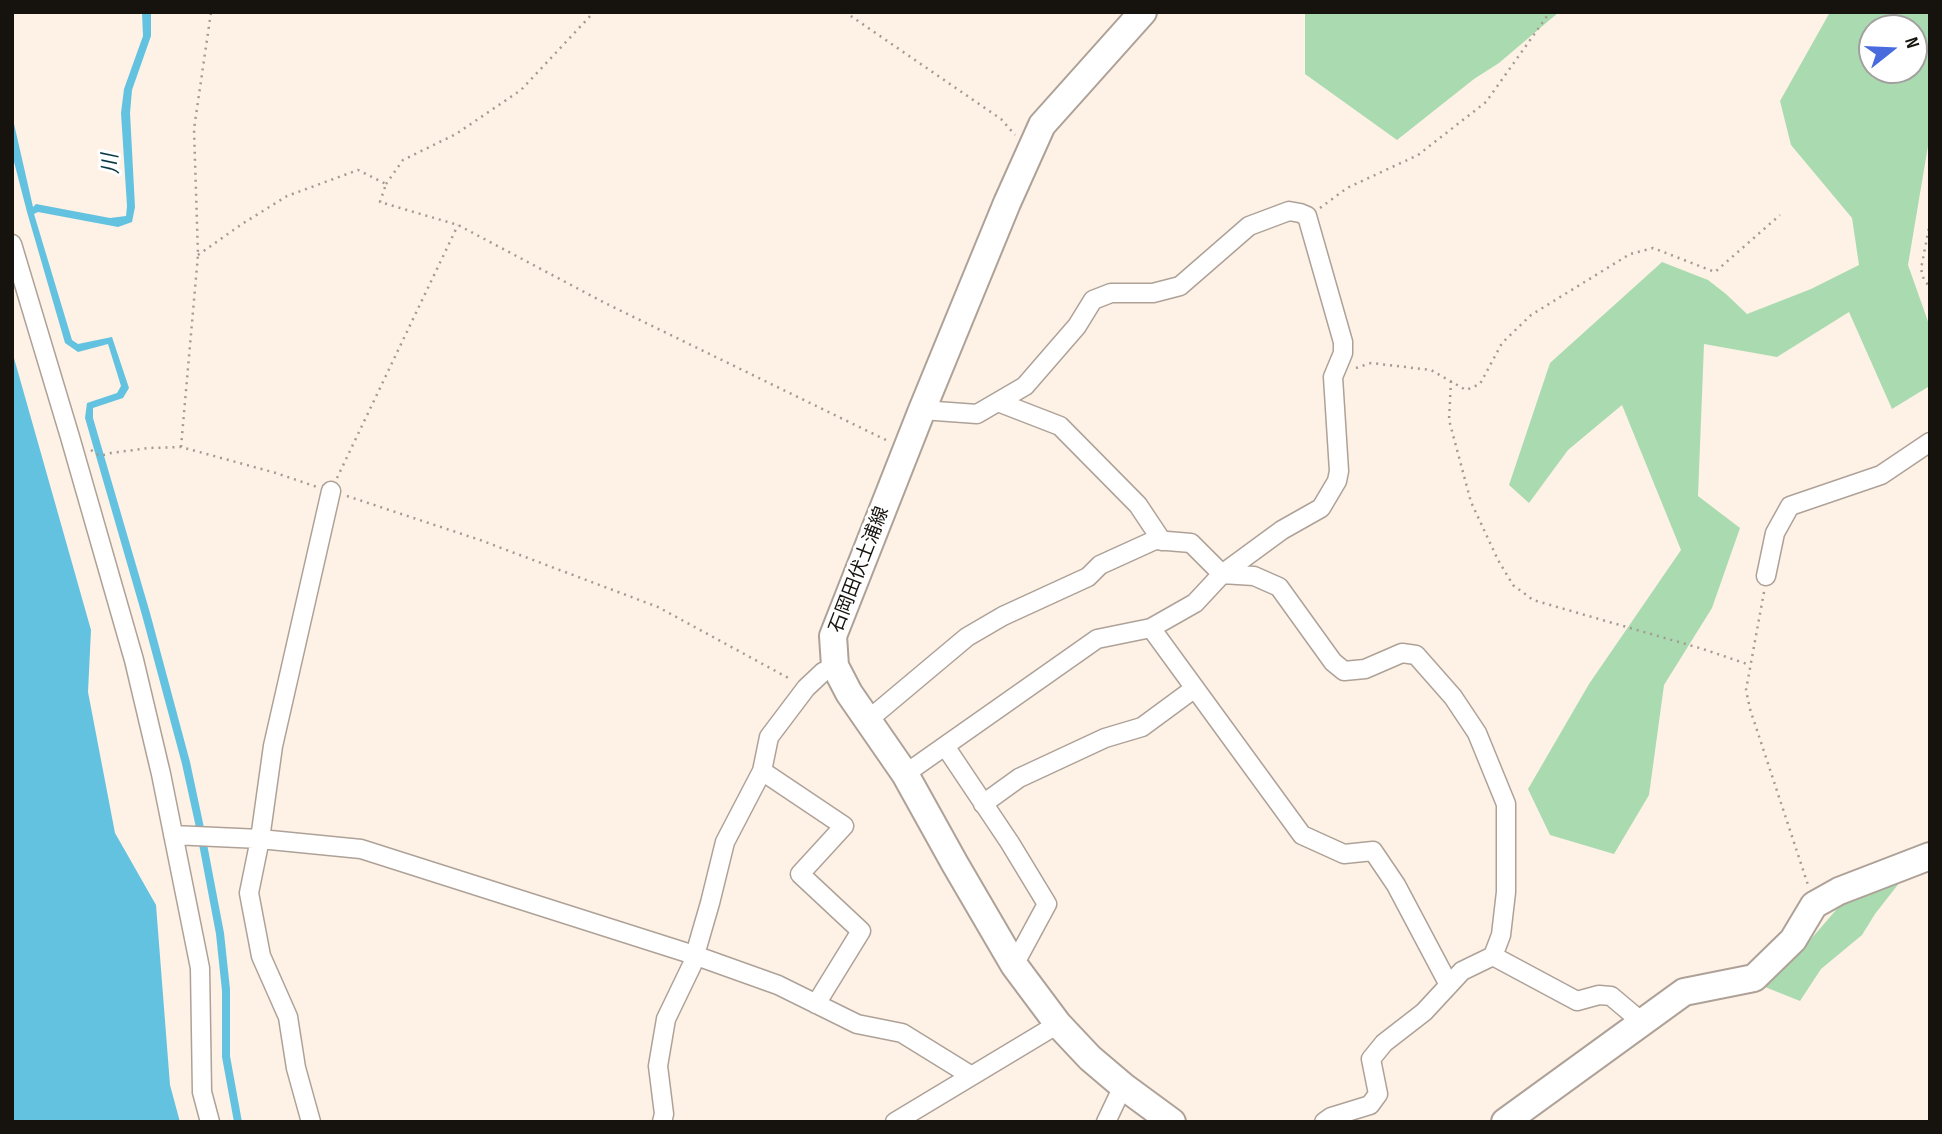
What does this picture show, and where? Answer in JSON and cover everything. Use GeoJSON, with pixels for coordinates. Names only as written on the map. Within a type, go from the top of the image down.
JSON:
{"type":"FeatureCollection","features":[{"type":"Feature","properties":{"kind":"main road","name":"石岡田伏土浦線"},"geometry":{"type":"LineString","coordinates":[[1143,12],[1042,125],[922,410],[833,636],[835,666],[849,693],[905,774],[1014,965],[1058,1024],[1090,1058],[1172,1122]]}},
{"type":"Feature","properties":{"kind":"main road"},"geometry":{"type":"LineString","coordinates":[[1505,1122],[1684,992],[1754,978],[1793,940],[1814,905],[1839,891],[1930,856]]}},
{"type":"Feature","properties":{"kind":"street"},"geometry":{"type":"LineString","coordinates":[[905,774],[1097,639],[1151,628],[1195,603],[1222,574],[1282,530],[1321,508],[1337,481],[1339,471],[1333,377],[1343,353],[1343,342],[1307,216],[1289,211],[1249,226],[1180,286],[1153,293],[1111,293],[1093,300],[1077,326],[1025,386],[977,414],[922,410]]}},
{"type":"Feature","properties":{"kind":"street"},"geometry":{"type":"LineString","coordinates":[[12,244],[134,660],[161,774],[181,835],[200,968],[202,1093],[209,1122]]}},
{"type":"Feature","properties":{"kind":"street"},"geometry":{"type":"LineString","coordinates":[[998,402],[1060,426],[1138,505],[1162,541]]}},
{"type":"Feature","properties":{"kind":"street"},"geometry":{"type":"LineString","coordinates":[[1766,576],[1775,533],[1790,506],[1881,475],[1930,442]]}},
{"type":"Feature","properties":{"kind":"street"},"geometry":{"type":"LineString","coordinates":[[311,1122],[296,1068],[288,1017],[261,956],[249,894],[273,746],[331,491]]}},
{"type":"Feature","properties":{"kind":"street"},"geometry":{"type":"LineString","coordinates":[[869,720],[967,637],[1003,616],[1088,577],[1100,565],[1154,540],[1191,543],[1222,574],[1254,576],[1279,587],[1333,662],[1344,671],[1365,669],[1402,653],[1416,654],[1453,697],[1477,733],[1506,804],[1506,892],[1502,935],[1493,956],[1462,971],[1424,1012],[1384,1043],[1371,1059],[1378,1094],[1370,1105],[1331,1117],[1324,1122]]}},
{"type":"Feature","properties":{"kind":"street"},"geometry":{"type":"LineString","coordinates":[[1151,628],[1303,835],[1344,854],[1373,851],[1396,886],[1449,985]]}},
{"type":"Feature","properties":{"kind":"street"},"geometry":{"type":"LineString","coordinates":[[662,1122],[664,1114],[658,1066],[666,1019],[692,965],[725,842],[762,771],[769,737],[806,688],[823,672],[835,666]]}},
{"type":"Feature","properties":{"kind":"street"},"geometry":{"type":"LineString","coordinates":[[984,804],[1019,778],[1105,738],[1142,727],[1195,688]]}},
{"type":"Feature","properties":{"kind":"street"},"geometry":{"type":"LineString","coordinates":[[944,746],[1047,904],[1014,965]]}},
{"type":"Feature","properties":{"kind":"street"},"geometry":{"type":"LineString","coordinates":[[762,771],[844,826],[800,874],[860,931],[817,1004]]}},
{"type":"Feature","properties":{"kind":"street"},"geometry":{"type":"LineString","coordinates":[[181,835],[260,839],[361,849],[694,955],[778,985],[857,1024],[902,1033],[970,1075]]}},
{"type":"Feature","properties":{"kind":"street"},"geometry":{"type":"LineString","coordinates":[[1493,956],[1577,1002],[1599,995],[1611,996],[1643,1023]]}},
{"type":"Feature","properties":{"kind":"street"},"geometry":{"type":"LineString","coordinates":[[895,1122],[1058,1024]]}},
{"type":"Feature","properties":{"kind":"street"},"geometry":{"type":"LineString","coordinates":[[1106,1122],[1123,1086]]}},
{"type":"Feature","properties":{"kind":"path"},"geometry":{"type":"LineString","coordinates":[[181,447],[198,255],[194,129],[211,12]]}},
{"type":"Feature","properties":{"kind":"path"},"geometry":{"type":"LineString","coordinates":[[594,12],[521,90],[457,134],[403,160],[386,184],[380,202],[458,225],[605,303],[907,450]]}},
{"type":"Feature","properties":{"kind":"path"},"geometry":{"type":"LineString","coordinates":[[845,12],[1001,119],[1029,153]]}},
{"type":"Feature","properties":{"kind":"path"},"geometry":{"type":"LineString","coordinates":[[1307,216],[1347,188],[1418,155],[1466,120],[1486,102],[1512,69],[1550,12]]}},
{"type":"Feature","properties":{"kind":"path"},"geometry":{"type":"LineString","coordinates":[[198,255],[287,196],[358,170],[386,184]]}},
{"type":"Feature","properties":{"kind":"path"},"geometry":{"type":"LineString","coordinates":[[1333,377],[1371,363],[1431,370],[1466,390],[1480,384],[1502,343],[1531,315],[1630,254],[1653,248],[1715,272],[1780,215]]}},
{"type":"Feature","properties":{"kind":"path"},"geometry":{"type":"LineString","coordinates":[[1930,222],[1921,269],[1924,280],[1930,287]]}},
{"type":"Feature","properties":{"kind":"path"},"geometry":{"type":"LineString","coordinates":[[331,491],[458,225]]}},
{"type":"Feature","properties":{"kind":"path"},"geometry":{"type":"LineString","coordinates":[[1451,381],[1449,420],[1471,502],[1513,585],[1533,600],[1750,665]]}},
{"type":"Feature","properties":{"kind":"path"},"geometry":{"type":"LineString","coordinates":[[70,438],[100,456],[181,447],[276,473],[480,540],[658,607],[806,688]]}},
{"type":"Feature","properties":{"kind":"path"},"geometry":{"type":"LineString","coordinates":[[1766,576],[1746,690],[1814,905]]}},
{"type":"Feature","properties":{"kind":"green space"},"geometry":{"type":"Polygon","coordinates":[[[1305,12],[1559,12],[1499,63],[1474,79],[1397,140],[1305,74],[1305,12]]]}},
{"type":"Feature","properties":{"kind":"green space"},"geometry":{"type":"Polygon","coordinates":[[[1830,12],[1930,12],[1930,134],[1908,265],[1930,327],[1930,384],[1892,409],[1849,312],[1777,357],[1704,344],[1698,496],[1740,528],[1712,608],[1664,685],[1649,795],[1614,854],[1550,835],[1528,789],[1589,684],[1681,550],[1622,405],[1568,450],[1529,503],[1509,485],[1550,363],[1662,262],[1708,280],[1747,314],[1811,289],[1859,265],[1852,218],[1791,145],[1780,101],[1830,12]]]}},
{"type":"Feature","properties":{"kind":"green space"},"geometry":{"type":"Polygon","coordinates":[[[1900,882],[1862,935],[1821,969],[1800,1001],[1765,987],[1849,895],[1900,882]]]}},
{"type":"Feature","properties":{"kind":"water"},"geometry":{"type":"Polygon","coordinates":[[[142,12],[151,12],[151,36],[132,90],[130,113],[135,207],[132,222],[118,227],[38,212],[34,214],[72,340],[78,344],[112,337],[129,388],[123,398],[93,408],[93,418],[150,613],[190,762],[203,823],[224,933],[230,989],[230,1056],[242,1122],[234,1122],[222,1057],[222,991],[216,934],[182,764],[85,418],[87,403],[117,393],[121,386],[108,344],[78,352],[65,343],[12,154],[12,115],[33,207],[36,204],[110,218],[126,216],[121,113],[124,89],[143,36],[142,12]]]}},
{"type":"Feature","properties":{"kind":"water"},"geometry":{"type":"Polygon","coordinates":[[[12,351],[91,630],[88,692],[115,833],[156,905],[170,1085],[180,1122],[12,1122],[12,351]]]}},
{"type":"Feature","properties":{"kind":"water label","name":"川"},"geometry":{"type":"Point","coordinates":[112,164]}}]}
